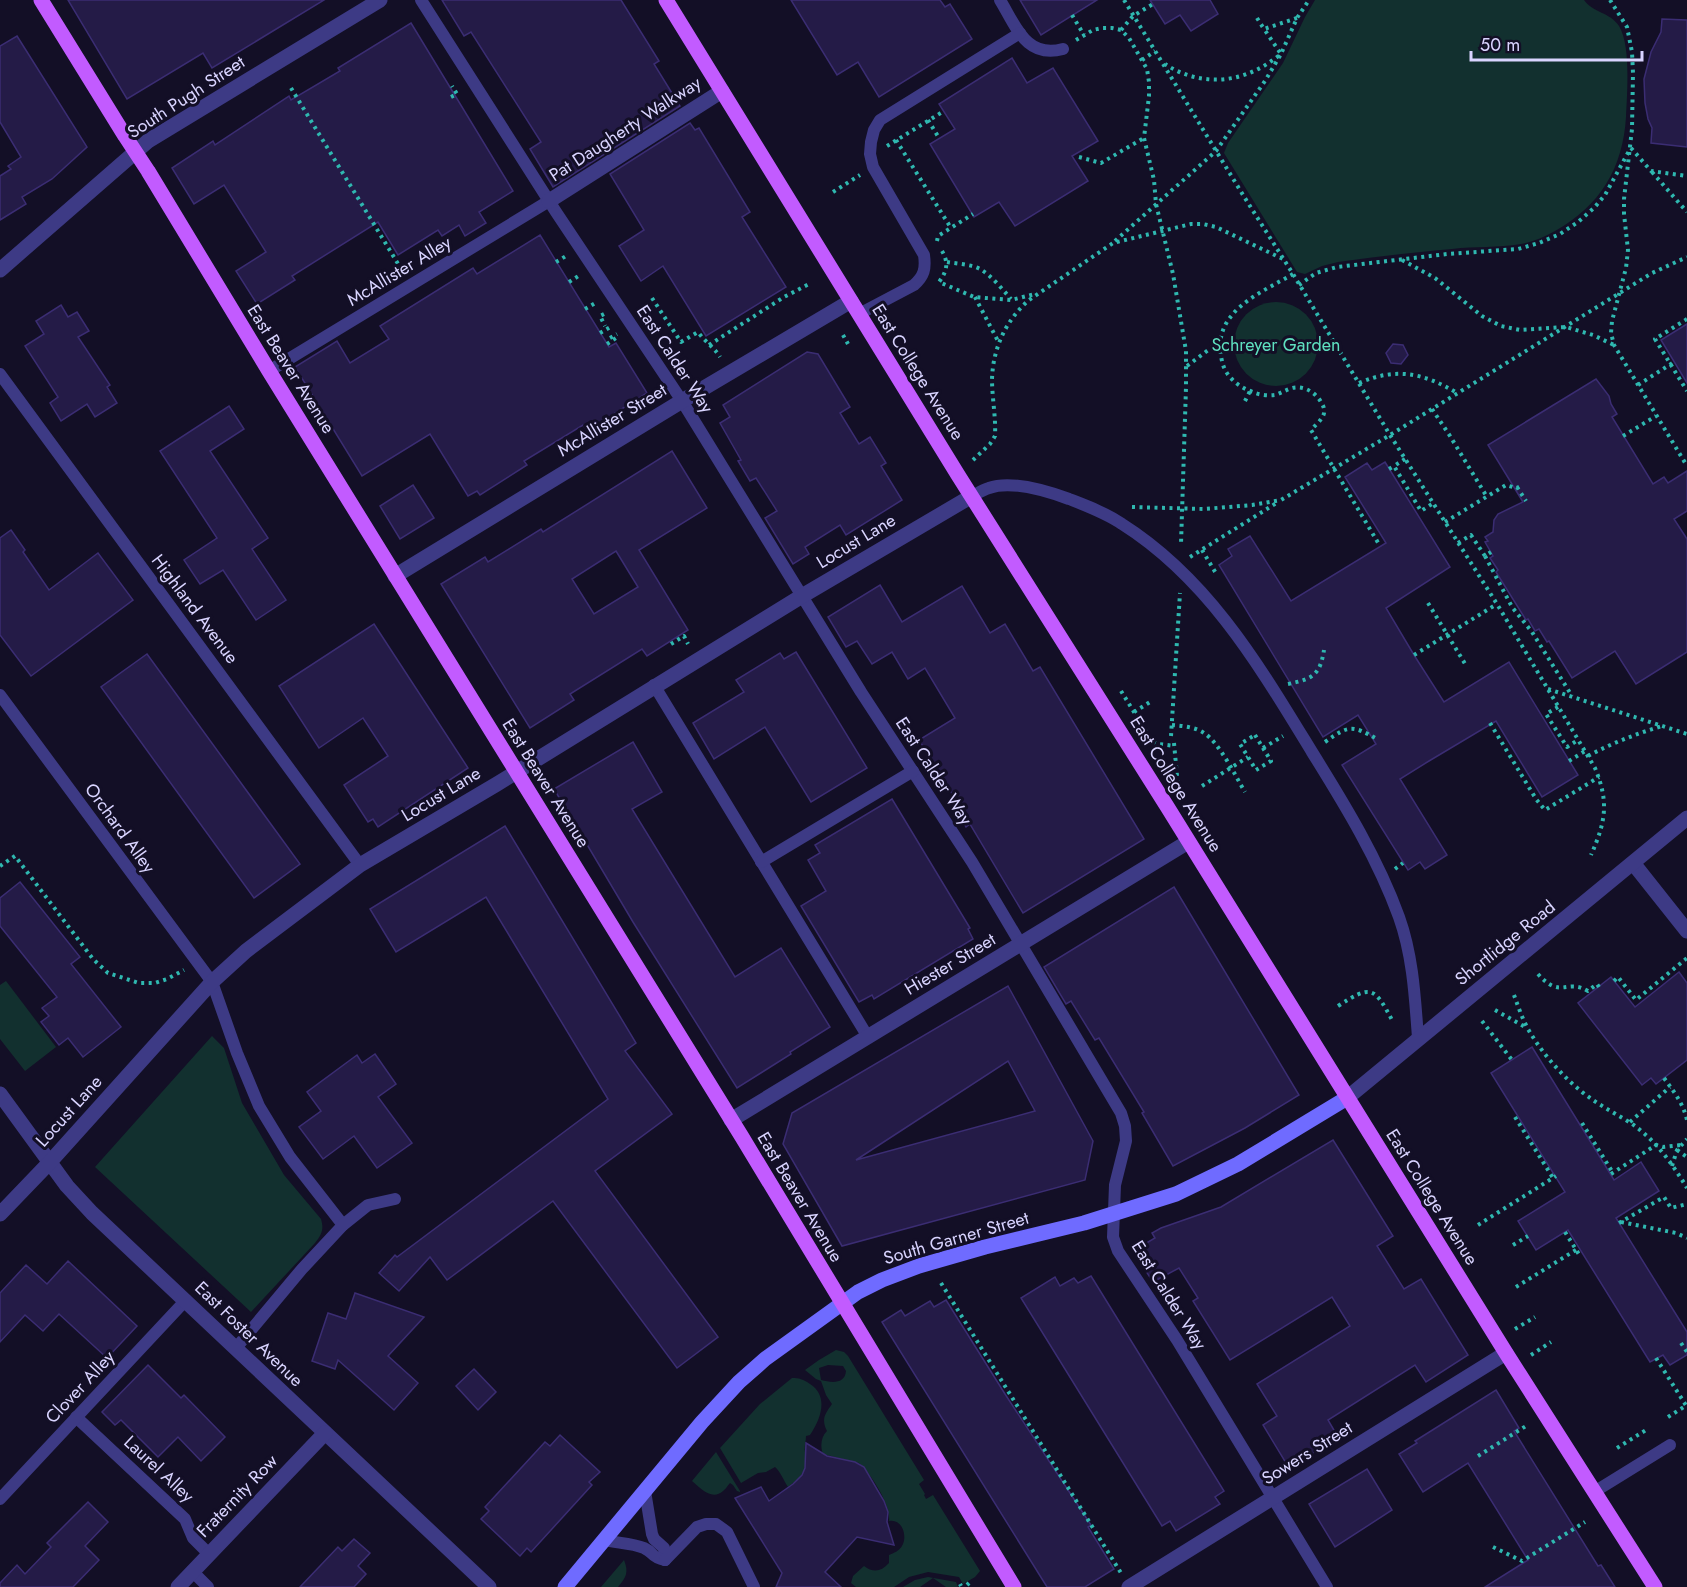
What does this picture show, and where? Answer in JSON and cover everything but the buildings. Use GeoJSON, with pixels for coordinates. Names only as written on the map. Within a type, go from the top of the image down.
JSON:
{"type":"FeatureCollection","features":[{"type":"Feature","properties":{"kind":"main road","name":"East Beaver Avenue"},"geometry":{"type":"LineString","coordinates":[[41,0],[731,1120],[1014,1587]]}},
{"type":"Feature","properties":{"kind":"main road","name":"East College Avenue"},"geometry":{"type":"LineString","coordinates":[[666,0],[958,475],[1506,1353],[1655,1587]]}},
{"type":"Feature","properties":{"kind":"street","name":"South Pugh Street"},"geometry":{"type":"LineString","coordinates":[[0,270],[148,141],[380,0]]}},
{"type":"Feature","properties":{"kind":"street","name":"Pat Daugherty Walkway"},"geometry":{"type":"LineString","coordinates":[[549,201],[722,91]]}},
{"type":"Feature","properties":{"kind":"street","name":"McAllister Street"},"geometry":{"type":"LineString","coordinates":[[395,576],[682,401],[855,308]]}},
{"type":"Feature","properties":{"kind":"street","name":"Locust Lane"},"geometry":{"type":"LineString","coordinates":[[0,1214],[50,1162],[212,982],[246,951],[360,865],[654,685],[972,496]]}},
{"type":"Feature","properties":{"kind":"street","name":"Shortlidge Road"},"geometry":{"type":"LineString","coordinates":[[1347,1098],[1687,818]]}},
{"type":"Feature","properties":{"kind":"street","name":"Hiester Street"},"geometry":{"type":"LineString","coordinates":[[731,1120],[1188,842]]}},
{"type":"Feature","properties":{"kind":"street"},"geometry":{"type":"LineString","coordinates":[[1633,863],[1687,931]]}},
{"type":"Feature","properties":{"kind":"street","name":"East Foster Avenue"},"geometry":{"type":"LineString","coordinates":[[0,1094],[67,1186],[92,1213],[489,1587]]}},
{"type":"Feature","properties":{"kind":"street","name":"South Garner Street"},"geometry":{"type":"LineString","coordinates":[[565,1587],[702,1422],[739,1382],[765,1359],[842,1302],[882,1280],[919,1266],[1113,1214],[1176,1194],[1238,1164],[1347,1098]]}},
{"type":"Feature","properties":{"kind":"street","name":"Sowers Street"},"geometry":{"type":"LineString","coordinates":[[1125,1580],[1272,1498],[1506,1353]]}},
{"type":"Feature","properties":{"kind":"street","name":"Fraternity Row"},"geometry":{"type":"LineString","coordinates":[[178,1587],[325,1433]]}},
{"type":"Feature","properties":{"kind":"lane","name":"East Calder Way"},"geometry":{"type":"LineString","coordinates":[[421,0],[549,201],[682,401],[861,692],[972,862],[1121,1113],[1126,1141],[1115,1185],[1113,1214],[1113,1238],[1118,1251],[1177,1340],[1327,1587]]}},
{"type":"Feature","properties":{"kind":"lane"},"geometry":{"type":"LineString","coordinates":[[1000,0],[1030,46],[1052,52],[1063,49]]}},
{"type":"Feature","properties":{"kind":"lane"},"geometry":{"type":"LineString","coordinates":[[855,308],[914,285],[921,279],[926,268],[924,255],[873,167],[870,154],[871,142],[880,120],[1020,33]]}},
{"type":"Feature","properties":{"kind":"lane","name":"McAllister Alley"},"geometry":{"type":"LineString","coordinates":[[269,371],[549,201]]}},
{"type":"Feature","properties":{"kind":"lane","name":"Highland Avenue"},"geometry":{"type":"LineString","coordinates":[[0,374],[360,865]]}},
{"type":"Feature","properties":{"kind":"lane"},"geometry":{"type":"LineString","coordinates":[[972,496],[990,487],[1015,486],[1053,493],[1089,507],[1121,523],[1154,547],[1182,571],[1222,615],[1270,684],[1350,816],[1379,869],[1399,918],[1409,953],[1418,1038]]}},
{"type":"Feature","properties":{"kind":"lane"},"geometry":{"type":"LineString","coordinates":[[654,685],[867,1037]]}},
{"type":"Feature","properties":{"kind":"lane","name":"Orchard Alley"},"geometry":{"type":"LineString","coordinates":[[0,695],[212,982],[259,1106],[290,1157],[342,1225]]}},
{"type":"Feature","properties":{"kind":"lane"},"geometry":{"type":"LineString","coordinates":[[761,862],[913,771]]}},
{"type":"Feature","properties":{"kind":"lane"},"geometry":{"type":"LineString","coordinates":[[236,1348],[342,1225],[368,1205],[395,1199]]}},
{"type":"Feature","properties":{"kind":"lane","name":"Clover Alley"},"geometry":{"type":"LineString","coordinates":[[0,1499],[186,1300]]}},
{"type":"Feature","properties":{"kind":"lane","name":"Laurel Alley"},"geometry":{"type":"LineString","coordinates":[[76,1417],[185,1519],[193,1538],[209,1554]]}},
{"type":"Feature","properties":{"kind":"lane"},"geometry":{"type":"LineString","coordinates":[[1594,1492],[1670,1445]]}},
{"type":"Feature","properties":{"kind":"lane"},"geometry":{"type":"LineString","coordinates":[[645,1491],[652,1534],[664,1548],[665,1560]]}},
{"type":"Feature","properties":{"kind":"lane"},"geometry":{"type":"LineString","coordinates":[[665,1560],[697,1527],[716,1524],[727,1532],[754,1587]]}},
{"type":"Feature","properties":{"kind":"lane"},"geometry":{"type":"LineString","coordinates":[[604,1540],[640,1547],[656,1558],[665,1560]]}},
{"type":"Feature","properties":{"kind":"lane"},"geometry":{"type":"LineString","coordinates":[[192,1571],[208,1587]]}},
{"type":"Feature","properties":{"kind":"path"},"geometry":{"type":"LineString","coordinates":[[1124,0],[1587,753],[1599,777],[1604,793],[1605,808],[1601,831],[1591,855]]}},
{"type":"Feature","properties":{"kind":"path"},"geometry":{"type":"LineString","coordinates":[[973,460],[995,436],[992,378],[999,343],[1017,310],[1113,243],[1216,151],[1265,81],[1281,54],[1297,18],[1309,0]]}},
{"type":"Feature","properties":{"kind":"path"},"geometry":{"type":"LineString","coordinates":[[1610,0],[1627,27],[1632,52],[1633,104],[1624,199],[1628,250],[1611,333],[1614,345],[1687,466]]}},
{"type":"Feature","properties":{"kind":"path"},"geometry":{"type":"LineString","coordinates":[[1121,30],[1134,16],[1153,4]]}},
{"type":"Feature","properties":{"kind":"path"},"geometry":{"type":"LineString","coordinates":[[1072,15],[1084,35]]}},
{"type":"Feature","properties":{"kind":"path"},"geometry":{"type":"LineString","coordinates":[[1257,18],[1281,54]]}},
{"type":"Feature","properties":{"kind":"path"},"geometry":{"type":"LineString","coordinates":[[1264,29],[1297,18]]}},
{"type":"Feature","properties":{"kind":"path"},"geometry":{"type":"LineString","coordinates":[[1063,49],[1093,30],[1102,28],[1121,30],[1129,38],[1147,69],[1149,82],[1144,138],[1154,180],[1156,204],[1173,274],[1187,367],[1181,544]]}},
{"type":"Feature","properties":{"kind":"path"},"geometry":{"type":"LineString","coordinates":[[1143,60],[1155,51]]}},
{"type":"Feature","properties":{"kind":"path"},"geometry":{"type":"LineString","coordinates":[[1162,62],[1184,74],[1201,79],[1218,80],[1239,77],[1257,70],[1281,54]]}},
{"type":"Feature","properties":{"kind":"path"},"geometry":{"type":"LineString","coordinates":[[452,86],[457,93],[454,98],[462,95]]}},
{"type":"Feature","properties":{"kind":"path"},"geometry":{"type":"LineString","coordinates":[[291,88],[410,285]]}},
{"type":"Feature","properties":{"kind":"path"},"geometry":{"type":"LineString","coordinates":[[879,151],[944,111]]}},
{"type":"Feature","properties":{"kind":"path"},"geometry":{"type":"LineString","coordinates":[[928,120],[939,138]]}},
{"type":"Feature","properties":{"kind":"path"},"geometry":{"type":"LineString","coordinates":[[1078,157],[1101,163],[1144,138]]}},
{"type":"Feature","properties":{"kind":"path"},"geometry":{"type":"LineString","coordinates":[[896,140],[951,228]]}},
{"type":"Feature","properties":{"kind":"path"},"geometry":{"type":"LineString","coordinates":[[1630,148],[1687,212]]}},
{"type":"Feature","properties":{"kind":"path"},"geometry":{"type":"LineString","coordinates":[[1299,285],[1326,269],[1447,254],[1518,249],[1560,234],[1578,222],[1605,195],[1630,148]]}},
{"type":"Feature","properties":{"kind":"path"},"geometry":{"type":"LineString","coordinates":[[1651,171],[1687,176]]}},
{"type":"Feature","properties":{"kind":"path"},"geometry":{"type":"LineString","coordinates":[[832,192],[866,172]]}},
{"type":"Feature","properties":{"kind":"path"},"geometry":{"type":"LineString","coordinates":[[973,214],[936,239],[947,262],[944,275],[939,282],[974,297],[1011,300],[1038,294]]}},
{"type":"Feature","properties":{"kind":"path"},"geometry":{"type":"LineString","coordinates":[[1113,243],[1191,224],[1203,224],[1216,227],[1284,259]]}},
{"type":"Feature","properties":{"kind":"path"},"geometry":{"type":"LineString","coordinates":[[556,262],[569,254]]}},
{"type":"Feature","properties":{"kind":"path"},"geometry":{"type":"LineString","coordinates":[[1195,554],[1652,273],[1687,257]]}},
{"type":"Feature","properties":{"kind":"path"},"geometry":{"type":"LineString","coordinates":[[1401,260],[1435,278],[1482,316],[1501,326],[1520,330],[1566,327],[1593,334],[1614,345]]}},
{"type":"Feature","properties":{"kind":"path"},"geometry":{"type":"LineString","coordinates":[[947,262],[981,270],[994,280],[1011,300]]}},
{"type":"Feature","properties":{"kind":"path"},"geometry":{"type":"LineString","coordinates":[[569,282],[581,274]]}},
{"type":"Feature","properties":{"kind":"path"},"geometry":{"type":"LineString","coordinates":[[1293,274],[1233,311],[1226,322],[1220,342],[1223,367],[1239,386],[1250,391],[1272,396],[1293,388],[1302,388],[1312,392],[1320,399],[1325,408],[1321,420],[1311,430],[1380,546]]}},
{"type":"Feature","properties":{"kind":"path"},"geometry":{"type":"LineString","coordinates":[[710,345],[784,297],[811,284]]}},
{"type":"Feature","properties":{"kind":"path"},"geometry":{"type":"LineString","coordinates":[[974,297],[999,343]]}},
{"type":"Feature","properties":{"kind":"path"},"geometry":{"type":"LineString","coordinates":[[652,298],[681,342],[698,332],[716,350]]}},
{"type":"Feature","properties":{"kind":"path"},"geometry":{"type":"LineString","coordinates":[[585,309],[597,302]]}},
{"type":"Feature","properties":{"kind":"path"},"geometry":{"type":"LineString","coordinates":[[604,313],[600,316],[605,326]]}},
{"type":"Feature","properties":{"kind":"path"},"geometry":{"type":"LineString","coordinates":[[1687,319],[1677,328],[1655,339],[1672,363],[1687,391]]}},
{"type":"Feature","properties":{"kind":"path"},"geometry":{"type":"LineString","coordinates":[[600,333],[612,326]]}},
{"type":"Feature","properties":{"kind":"path"},"geometry":{"type":"LineString","coordinates":[[607,344],[618,335],[610,338]]}},
{"type":"Feature","properties":{"kind":"path"},"geometry":{"type":"LineString","coordinates":[[843,335],[848,344]]}},
{"type":"Feature","properties":{"kind":"path"},"geometry":{"type":"LineString","coordinates":[[1187,367],[1220,342]]}},
{"type":"Feature","properties":{"kind":"path"},"geometry":{"type":"LineString","coordinates":[[1638,385],[1672,363]]}},
{"type":"Feature","properties":{"kind":"path"},"geometry":{"type":"LineString","coordinates":[[1359,383],[1381,376],[1403,374],[1426,377],[1458,393]]}},
{"type":"Feature","properties":{"kind":"path"},"geometry":{"type":"LineString","coordinates":[[1245,401],[1250,391]]}},
{"type":"Feature","properties":{"kind":"path"},"geometry":{"type":"LineString","coordinates":[[1432,409],[1487,497]]}},
{"type":"Feature","properties":{"kind":"path"},"geometry":{"type":"LineString","coordinates":[[1623,436],[1656,416]]}},
{"type":"Feature","properties":{"kind":"path"},"geometry":{"type":"LineString","coordinates":[[1389,469],[1405,459]]}},
{"type":"Feature","properties":{"kind":"path"},"geometry":{"type":"LineString","coordinates":[[1394,466],[1421,511],[1432,504]]}},
{"type":"Feature","properties":{"kind":"path"},"geometry":{"type":"LineString","coordinates":[[1444,522],[1506,486],[1518,487],[1526,501]]}},
{"type":"Feature","properties":{"kind":"path"},"geometry":{"type":"LineString","coordinates":[[1132,507],[1182,510],[1227,508],[1281,500]]}},
{"type":"Feature","properties":{"kind":"path"},"geometry":{"type":"LineString","coordinates":[[1458,543],[1472,534],[1512,607],[1532,632],[1572,696]]}},
{"type":"Feature","properties":{"kind":"path"},"geometry":{"type":"LineString","coordinates":[[1202,550],[1215,576],[1223,571]]}},
{"type":"Feature","properties":{"kind":"path"},"geometry":{"type":"LineString","coordinates":[[1485,556],[1491,552]]}},
{"type":"Feature","properties":{"kind":"path"},"geometry":{"type":"LineString","coordinates":[[1171,736],[1180,592]]}},
{"type":"Feature","properties":{"kind":"path"},"geometry":{"type":"LineString","coordinates":[[1428,603],[1467,667]]}},
{"type":"Feature","properties":{"kind":"path"},"geometry":{"type":"LineString","coordinates":[[1414,655],[1497,604]]}},
{"type":"Feature","properties":{"kind":"path"},"geometry":{"type":"LineString","coordinates":[[671,644],[684,636],[689,645]]}},
{"type":"Feature","properties":{"kind":"path"},"geometry":{"type":"LineString","coordinates":[[1288,684],[1309,678],[1317,673],[1322,663],[1324,650]]}},
{"type":"Feature","properties":{"kind":"path"},"geometry":{"type":"LineString","coordinates":[[1547,688],[1687,734]]}},
{"type":"Feature","properties":{"kind":"path"},"geometry":{"type":"LineString","coordinates":[[1121,691],[1152,741],[1159,744],[1175,744],[1178,788]]}},
{"type":"Feature","properties":{"kind":"path"},"geometry":{"type":"LineString","coordinates":[[1134,712],[1150,702]]}},
{"type":"Feature","properties":{"kind":"path"},"geometry":{"type":"LineString","coordinates":[[1558,707],[1546,714],[1567,747],[1578,740]]}},
{"type":"Feature","properties":{"kind":"path"},"geometry":{"type":"LineString","coordinates":[[1490,723],[1545,810],[1599,777]]}},
{"type":"Feature","properties":{"kind":"path"},"geometry":{"type":"LineString","coordinates":[[1172,725],[1189,727],[1206,734],[1214,742],[1245,792]]}},
{"type":"Feature","properties":{"kind":"path"},"geometry":{"type":"LineString","coordinates":[[1569,761],[1636,734],[1663,726]]}},
{"type":"Feature","properties":{"kind":"path"},"geometry":{"type":"LineString","coordinates":[[1341,730],[1352,728],[1377,739]]}},
{"type":"Feature","properties":{"kind":"path"},"geometry":{"type":"LineString","coordinates":[[1256,735],[1271,761],[1256,770],[1248,757],[1240,744],[1256,735]]}},
{"type":"Feature","properties":{"kind":"path"},"geometry":{"type":"LineString","coordinates":[[1263,748],[1278,739]]}},
{"type":"Feature","properties":{"kind":"path"},"geometry":{"type":"LineString","coordinates":[[1202,786],[1248,757]]}},
{"type":"Feature","properties":{"kind":"path"},"geometry":{"type":"LineString","coordinates":[[0,866],[15,856],[93,959],[108,972],[139,983],[155,983],[189,967]]}},
{"type":"Feature","properties":{"kind":"path"},"geometry":{"type":"LineString","coordinates":[[1614,981],[1618,977],[1636,1000],[1658,985],[1687,958]]}},
{"type":"Feature","properties":{"kind":"path"},"geometry":{"type":"LineString","coordinates":[[1538,974],[1546,982],[1558,988],[1576,986],[1588,991],[1597,984],[1599,987]]}},
{"type":"Feature","properties":{"kind":"path"},"geometry":{"type":"LineString","coordinates":[[1338,1006],[1357,994],[1371,993],[1377,995],[1392,1020]]}},
{"type":"Feature","properties":{"kind":"path"},"geometry":{"type":"LineString","coordinates":[[1514,995],[1528,1028],[1551,1062],[1597,1104],[1630,1122],[1656,1146],[1687,1188]]}},
{"type":"Feature","properties":{"kind":"path"},"geometry":{"type":"LineString","coordinates":[[1495,1010],[1528,1028]]}},
{"type":"Feature","properties":{"kind":"path"},"geometry":{"type":"LineString","coordinates":[[1482,1021],[1512,1060]]}},
{"type":"Feature","properties":{"kind":"path"},"geometry":{"type":"LineString","coordinates":[[1664,1078],[1684,1109],[1687,1120]]}},
{"type":"Feature","properties":{"kind":"path"},"geometry":{"type":"LineString","coordinates":[[1630,1122],[1670,1087]]}},
{"type":"Feature","properties":{"kind":"path"},"geometry":{"type":"LineString","coordinates":[[1478,1225],[1554,1177],[1515,1117]]}},
{"type":"Feature","properties":{"kind":"path"},"geometry":{"type":"LineString","coordinates":[[1582,1123],[1612,1174],[1656,1146],[1681,1145]]}},
{"type":"Feature","properties":{"kind":"path"},"geometry":{"type":"LineString","coordinates":[[1672,1166],[1677,1150],[1687,1139]]}},
{"type":"Feature","properties":{"kind":"path"},"geometry":{"type":"LineString","coordinates":[[1677,1150],[1687,1157]]}},
{"type":"Feature","properties":{"kind":"path"},"geometry":{"type":"LineString","coordinates":[[1629,1162],[1633,1167]]}},
{"type":"Feature","properties":{"kind":"path"},"geometry":{"type":"LineString","coordinates":[[1687,1204],[1671,1208],[1664,1197],[1620,1223],[1676,1233],[1687,1238]]}},
{"type":"Feature","properties":{"kind":"path"},"geometry":{"type":"LineString","coordinates":[[1565,1232],[1578,1249],[1580,1256]]}},
{"type":"Feature","properties":{"kind":"path"},"geometry":{"type":"LineString","coordinates":[[1513,1245],[1527,1236]]}},
{"type":"Feature","properties":{"kind":"path"},"geometry":{"type":"LineString","coordinates":[[1516,1287],[1578,1249]]}},
{"type":"Feature","properties":{"kind":"path"},"geometry":{"type":"LineString","coordinates":[[941,1283],[1125,1580]]}},
{"type":"Feature","properties":{"kind":"path"},"geometry":{"type":"LineString","coordinates":[[1515,1329],[1535,1317]]}},
{"type":"Feature","properties":{"kind":"path"},"geometry":{"type":"LineString","coordinates":[[1531,1355],[1551,1342]]}},
{"type":"Feature","properties":{"kind":"path"},"geometry":{"type":"LineString","coordinates":[[1681,1343],[1687,1352]]}},
{"type":"Feature","properties":{"kind":"path"},"geometry":{"type":"LineString","coordinates":[[1656,1359],[1687,1406],[1668,1417]]}},
{"type":"Feature","properties":{"kind":"path"},"geometry":{"type":"LineString","coordinates":[[1478,1456],[1526,1426]]}},
{"type":"Feature","properties":{"kind":"path"},"geometry":{"type":"LineString","coordinates":[[1617,1448],[1646,1430]]}},
{"type":"Feature","properties":{"kind":"path"},"geometry":{"type":"LineString","coordinates":[[1493,1546],[1522,1561],[1585,1522]]}},
{"type":"Feature","properties":{"kind":"green space"},"geometry":{"type":"Polygon","coordinates":[[[1315,0],[1584,0],[1619,26],[1623,34],[1627,57],[1624,136],[1614,169],[1606,184],[1585,210],[1571,221],[1530,242],[1366,258],[1322,266],[1305,274],[1297,272],[1224,153],[1228,143],[1283,63],[1315,0]]]}},
{"type":"Feature","properties":{"kind":"green space","name":"Schreyer Garden"},"geometry":{"type":"Polygon","coordinates":[[[1276,302],[1292,305],[1306,314],[1315,328],[1318,344],[1315,360],[1306,374],[1292,383],[1276,386],[1260,383],[1246,374],[1237,360],[1234,344],[1237,328],[1246,314],[1260,305],[1276,302]]]}},
{"type":"Feature","properties":{"kind":"green space"},"geometry":{"type":"Polygon","coordinates":[[[6,981],[56,1047],[25,1071],[0,1039],[0,985],[6,981]]]}},
{"type":"Feature","properties":{"kind":"green space"},"geometry":{"type":"Polygon","coordinates":[[[212,1036],[224,1048],[242,1103],[284,1175],[322,1223],[322,1231],[315,1243],[251,1312],[95,1167],[212,1036]]]}},
{"type":"Feature","properties":{"kind":"green space"},"geometry":{"type":"Polygon","coordinates":[[[836,1350],[848,1356],[924,1480],[919,1484],[926,1499],[933,1495],[980,1571],[975,1577],[963,1584],[959,1577],[928,1572],[909,1577],[894,1587],[856,1587],[851,1583],[853,1576],[864,1566],[871,1570],[880,1570],[886,1566],[889,1563],[889,1555],[898,1551],[902,1546],[904,1533],[897,1522],[889,1521],[881,1493],[859,1463],[823,1454],[823,1436],[827,1431],[824,1423],[825,1417],[832,1404],[821,1381],[805,1370],[836,1350]],[[828,1365],[819,1368],[821,1380],[833,1382],[841,1380],[846,1371],[843,1366],[828,1365]]]}},
{"type":"Feature","properties":{"kind":"green space"},"geometry":{"type":"Polygon","coordinates":[[[792,1378],[801,1379],[810,1384],[820,1395],[821,1401],[817,1422],[810,1435],[806,1436],[803,1472],[788,1487],[775,1467],[758,1473],[741,1483],[720,1448],[760,1404],[792,1378]]]}},
{"type":"Feature","properties":{"kind":"green space"},"geometry":{"type":"Polygon","coordinates":[[[716,1452],[740,1492],[730,1483],[719,1494],[710,1494],[692,1481],[716,1452]]]}},
{"type":"Feature","properties":{"kind":"green space"},"geometry":{"type":"Polygon","coordinates":[[[624,1560],[626,1575],[618,1587],[601,1587],[624,1560]]]}},
{"type":"Feature","properties":{"kind":"green space"},"geometry":{"type":"Polygon","coordinates":[[[928,1577],[956,1582],[958,1587],[946,1587],[933,1578],[920,1587],[903,1587],[915,1580],[928,1577]]]}}]}
